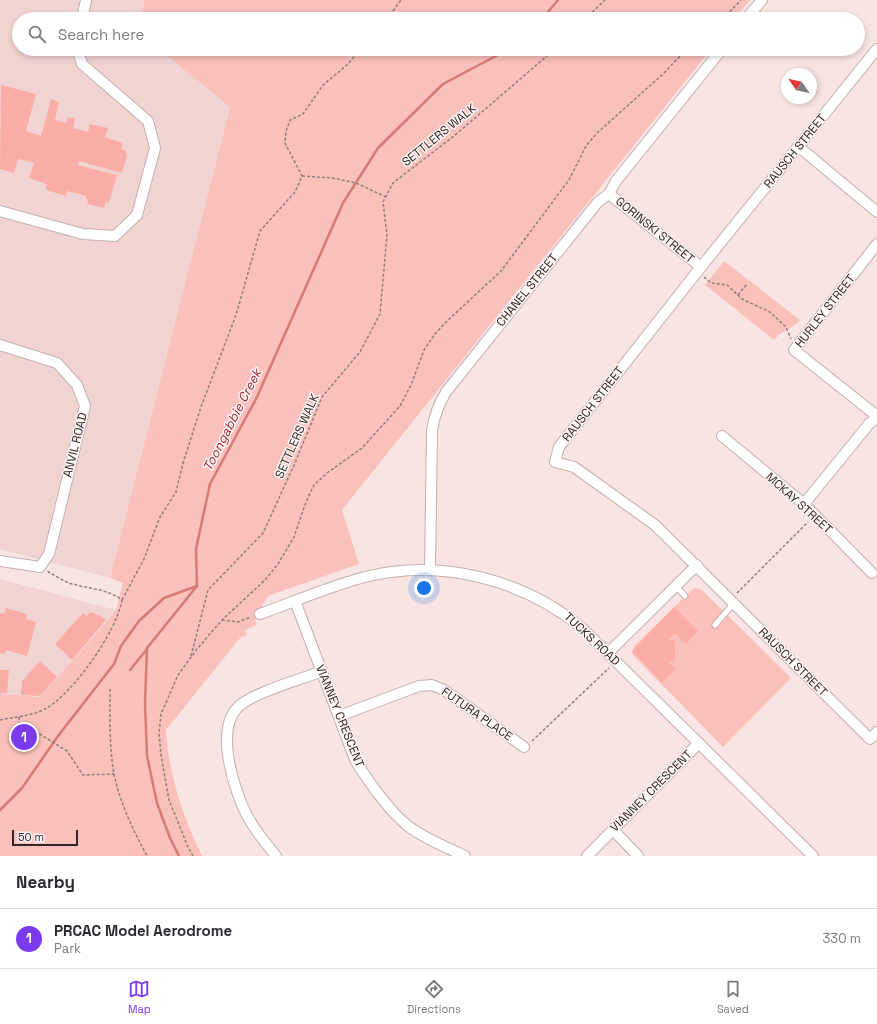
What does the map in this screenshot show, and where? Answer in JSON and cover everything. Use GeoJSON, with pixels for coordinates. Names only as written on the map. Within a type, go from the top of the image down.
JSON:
{"type":"FeatureCollection","features":[{"type":"Feature","properties":{"kind":"street"},"geometry":{"type":"LineString","coordinates":[[83,12],[86,0]]}},
{"type":"Feature","properties":{"kind":"street"},"geometry":{"type":"LineString","coordinates":[[752,12],[762,0]]}},
{"type":"Feature","properties":{"kind":"street","name":"RAUSCH STREET"},"geometry":{"type":"LineString","coordinates":[[877,49],[699,269],[559,447],[555,462],[574,467],[644,515],[697,565],[870,739],[877,732]]}},
{"type":"Feature","properties":{"kind":"street"},"geometry":{"type":"LineString","coordinates":[[0,211],[83,234],[115,236],[137,215],[155,148],[148,121],[82,64],[79,56]]}},
{"type":"Feature","properties":{"kind":"street","name":"CHANEL STREET"},"geometry":{"type":"LineString","coordinates":[[430,570],[432,431],[434,417],[446,392],[598,202],[609,194],[616,181],[716,56]]}},
{"type":"Feature","properties":{"kind":"street"},"geometry":{"type":"LineString","coordinates":[[799,147],[877,212]]}},
{"type":"Feature","properties":{"kind":"street","name":"GORINSKI STREET"},"geometry":{"type":"LineString","coordinates":[[609,194],[699,269]]}},
{"type":"Feature","properties":{"kind":"street","name":"HURLEY STREET"},"geometry":{"type":"LineString","coordinates":[[877,244],[794,350],[877,416]]}},
{"type":"Feature","properties":{"kind":"street","name":"ANVIL ROAD"},"geometry":{"type":"LineString","coordinates":[[0,344],[57,363],[77,385],[85,406],[49,554],[40,567]]}},
{"type":"Feature","properties":{"kind":"street"},"geometry":{"type":"LineString","coordinates":[[804,504],[877,416]]}},
{"type":"Feature","properties":{"kind":"street","name":"MCKAY STREET"},"geometry":{"type":"LineString","coordinates":[[722,436],[804,504],[872,573]]}},
{"type":"Feature","properties":{"kind":"street"},"geometry":{"type":"LineString","coordinates":[[0,561],[40,567]]}},
{"type":"Feature","properties":{"kind":"street"},"geometry":{"type":"LineString","coordinates":[[608,653],[697,565]]}},
{"type":"Feature","properties":{"kind":"street","name":"TUCKS ROAD"},"geometry":{"type":"LineString","coordinates":[[260,614],[329,588],[370,576],[399,571],[430,570],[475,576],[523,591],[562,611],[608,653],[813,856]]}},
{"type":"Feature","properties":{"kind":"street","name":"VIANNEY CRESCENT"},"geometry":{"type":"LineString","coordinates":[[295,601],[356,762],[368,780],[407,826],[422,836],[461,855]]}},
{"type":"Feature","properties":{"kind":"street"},"geometry":{"type":"LineString","coordinates":[[276,856],[264,842],[243,806],[235,783],[226,734],[231,720],[238,708],[248,699],[322,671]]}},
{"type":"Feature","properties":{"kind":"street","name":"FUTURA PLACE"},"geometry":{"type":"LineString","coordinates":[[339,716],[419,686],[432,685],[444,690],[524,747]]}},
{"type":"Feature","properties":{"kind":"street","name":"VIANNEY CRESCENT"},"geometry":{"type":"LineString","coordinates":[[587,856],[699,743]]}},
{"type":"Feature","properties":{"kind":"street"},"geometry":{"type":"LineString","coordinates":[[613,830],[638,856]]}},
{"type":"Feature","properties":{"kind":"lane"},"geometry":{"type":"LineString","coordinates":[[676,586],[686,596]]}},
{"type":"Feature","properties":{"kind":"lane"},"geometry":{"type":"LineString","coordinates":[[716,625],[732,601]]}},
{"type":"Feature","properties":{"kind":"path"},"geometry":{"type":"LineString","coordinates":[[393,12],[401,0]]}},
{"type":"Feature","properties":{"kind":"path"},"geometry":{"type":"LineString","coordinates":[[592,12],[604,0]]}},
{"type":"Feature","properties":{"kind":"path"},"geometry":{"type":"LineString","coordinates":[[730,12],[741,0]]}},
{"type":"Feature","properties":{"kind":"path"},"geometry":{"type":"LineString","coordinates":[[0,720],[38,712],[47,708],[63,695],[90,664],[118,617],[122,600],[144,559],[160,518],[176,492],[183,463],[201,407],[236,315],[260,231],[295,192],[302,176],[286,143],[286,131],[290,120],[303,114],[323,85],[347,65],[355,56]]}},
{"type":"Feature","properties":{"kind":"path","name":"SETTLERS WALK"},"geometry":{"type":"LineString","coordinates":[[190,658],[208,590],[263,533],[295,463],[322,397],[360,352],[380,314],[387,235],[383,202],[393,183],[454,136],[547,56]]}},
{"type":"Feature","properties":{"kind":"path"},"geometry":{"type":"LineString","coordinates":[[193,856],[169,800],[161,755],[159,733],[161,714],[178,675],[190,658],[222,620],[265,580],[285,554],[294,537],[306,502],[314,485],[327,473],[362,448],[400,406],[424,350],[435,334],[446,322],[480,293],[501,271],[569,180],[586,146],[597,133],[680,56]]}},
{"type":"Feature","properties":{"kind":"path"},"geometry":{"type":"LineString","coordinates":[[302,176],[333,178],[356,183],[386,197]]}},
{"type":"Feature","properties":{"kind":"path"},"geometry":{"type":"LineString","coordinates":[[699,269],[712,282],[727,285],[742,299],[770,312],[779,319],[789,331],[794,350]]}},
{"type":"Feature","properties":{"kind":"path"},"geometry":{"type":"LineString","coordinates":[[738,295],[747,284]]}},
{"type":"Feature","properties":{"kind":"path"},"geometry":{"type":"LineString","coordinates":[[732,601],[815,515]]}},
{"type":"Feature","properties":{"kind":"path"},"geometry":{"type":"LineString","coordinates":[[40,567],[69,583],[111,593],[122,600]]}},
{"type":"Feature","properties":{"kind":"path"},"geometry":{"type":"LineString","coordinates":[[222,620],[238,622],[260,614]]}},
{"type":"Feature","properties":{"kind":"path"},"geometry":{"type":"LineString","coordinates":[[524,747],[616,662]]}},
{"type":"Feature","properties":{"kind":"path"},"geometry":{"type":"LineString","coordinates":[[110,689],[111,749],[114,774],[119,794],[131,826],[147,856]]}},
{"type":"Feature","properties":{"kind":"path"},"geometry":{"type":"LineString","coordinates":[[19,716],[20,726],[38,733],[67,751],[83,775],[114,774]]}},
{"type":"Feature","properties":{"kind":"shaded area"},"geometry":{"type":"Polygon","coordinates":[[[0,0],[145,0],[142,12],[12,12],[12,56],[168,56],[230,106],[110,578],[0,549],[0,0]]]}},
{"type":"Feature","properties":{"kind":"shaded area"},"geometry":{"type":"Polygon","coordinates":[[[145,0],[750,0],[740,12],[142,12],[145,0]]]}},
{"type":"Feature","properties":{"kind":"shaded area"},"geometry":{"type":"Polygon","coordinates":[[[168,56],[705,56],[342,510],[359,564],[268,596],[255,618],[257,625],[245,630],[247,635],[240,638],[166,730],[173,779],[188,825],[202,856],[0,856],[0,694],[40,697],[116,610],[123,583],[110,578],[230,107],[168,56]]]}},
{"type":"Feature","properties":{"kind":"shaded area"},"geometry":{"type":"Polygon","coordinates":[[[724,261],[800,320],[774,340],[705,285],[724,261]]]}},
{"type":"Feature","properties":{"kind":"shaded area"},"geometry":{"type":"Polygon","coordinates":[[[0,579],[116,610],[100,631],[40,697],[0,694],[0,579]]]}},
{"type":"Feature","properties":{"kind":"shaded area"},"geometry":{"type":"Polygon","coordinates":[[[694,588],[702,590],[791,678],[723,747],[632,654],[634,646],[694,588]]]}},
{"type":"Feature","properties":{"kind":"building"},"geometry":{"type":"Polygon","coordinates":[[[1,85],[36,94],[26,131],[41,136],[51,99],[59,102],[55,120],[66,123],[68,117],[75,118],[73,128],[88,132],[90,124],[108,128],[105,137],[122,143],[121,149],[126,151],[127,156],[122,173],[79,161],[78,165],[117,175],[109,203],[106,202],[104,208],[87,204],[88,200],[86,199],[86,196],[67,191],[66,196],[46,190],[46,184],[29,178],[34,163],[18,159],[14,173],[0,169],[1,85]]]}},
{"type":"Feature","properties":{"kind":"building"},"geometry":{"type":"Polygon","coordinates":[[[674,607],[698,631],[686,644],[675,633],[668,640],[675,641],[675,660],[668,662],[675,669],[662,683],[632,651],[674,607]]]}},
{"type":"Feature","properties":{"kind":"building"},"geometry":{"type":"Polygon","coordinates":[[[6,608],[27,614],[26,619],[36,622],[27,656],[6,650],[5,654],[0,653],[0,613],[4,614],[6,608]]]}},
{"type":"Feature","properties":{"kind":"building"},"geometry":{"type":"Polygon","coordinates":[[[90,612],[101,616],[106,620],[72,660],[55,644],[83,613],[87,616],[90,612]]]}},
{"type":"Feature","properties":{"kind":"building"},"geometry":{"type":"Polygon","coordinates":[[[40,661],[57,677],[40,696],[21,695],[22,681],[40,661]]]}},
{"type":"Feature","properties":{"kind":"building"},"geometry":{"type":"Polygon","coordinates":[[[0,670],[9,670],[7,693],[0,693],[0,670]]]}},
{"type":"Feature","properties":{"kind":"waterway","name":"Toongabbie Creek"},"geometry":{"type":"LineString","coordinates":[[548,12],[558,0]]}},
{"type":"Feature","properties":{"kind":"waterway","name":"Toongabbie Creek"},"geometry":{"type":"LineString","coordinates":[[0,810],[22,788],[58,736],[114,664],[121,646],[139,621],[164,598],[197,586],[196,549],[210,484],[257,397],[343,203],[378,148],[443,84],[496,56]]}},
{"type":"Feature","properties":{"kind":"waterway"},"geometry":{"type":"LineString","coordinates":[[179,856],[170,838],[157,803],[147,756],[145,703],[147,648],[197,586]]}},
{"type":"Feature","properties":{"kind":"waterway"},"geometry":{"type":"LineString","coordinates":[[130,670],[147,649]]}},
{"type":"Feature","properties":{"kind":"place","name":"PRCAC Model Aerodrome"},"geometry":{"type":"Point","coordinates":[24,737]}}]}
